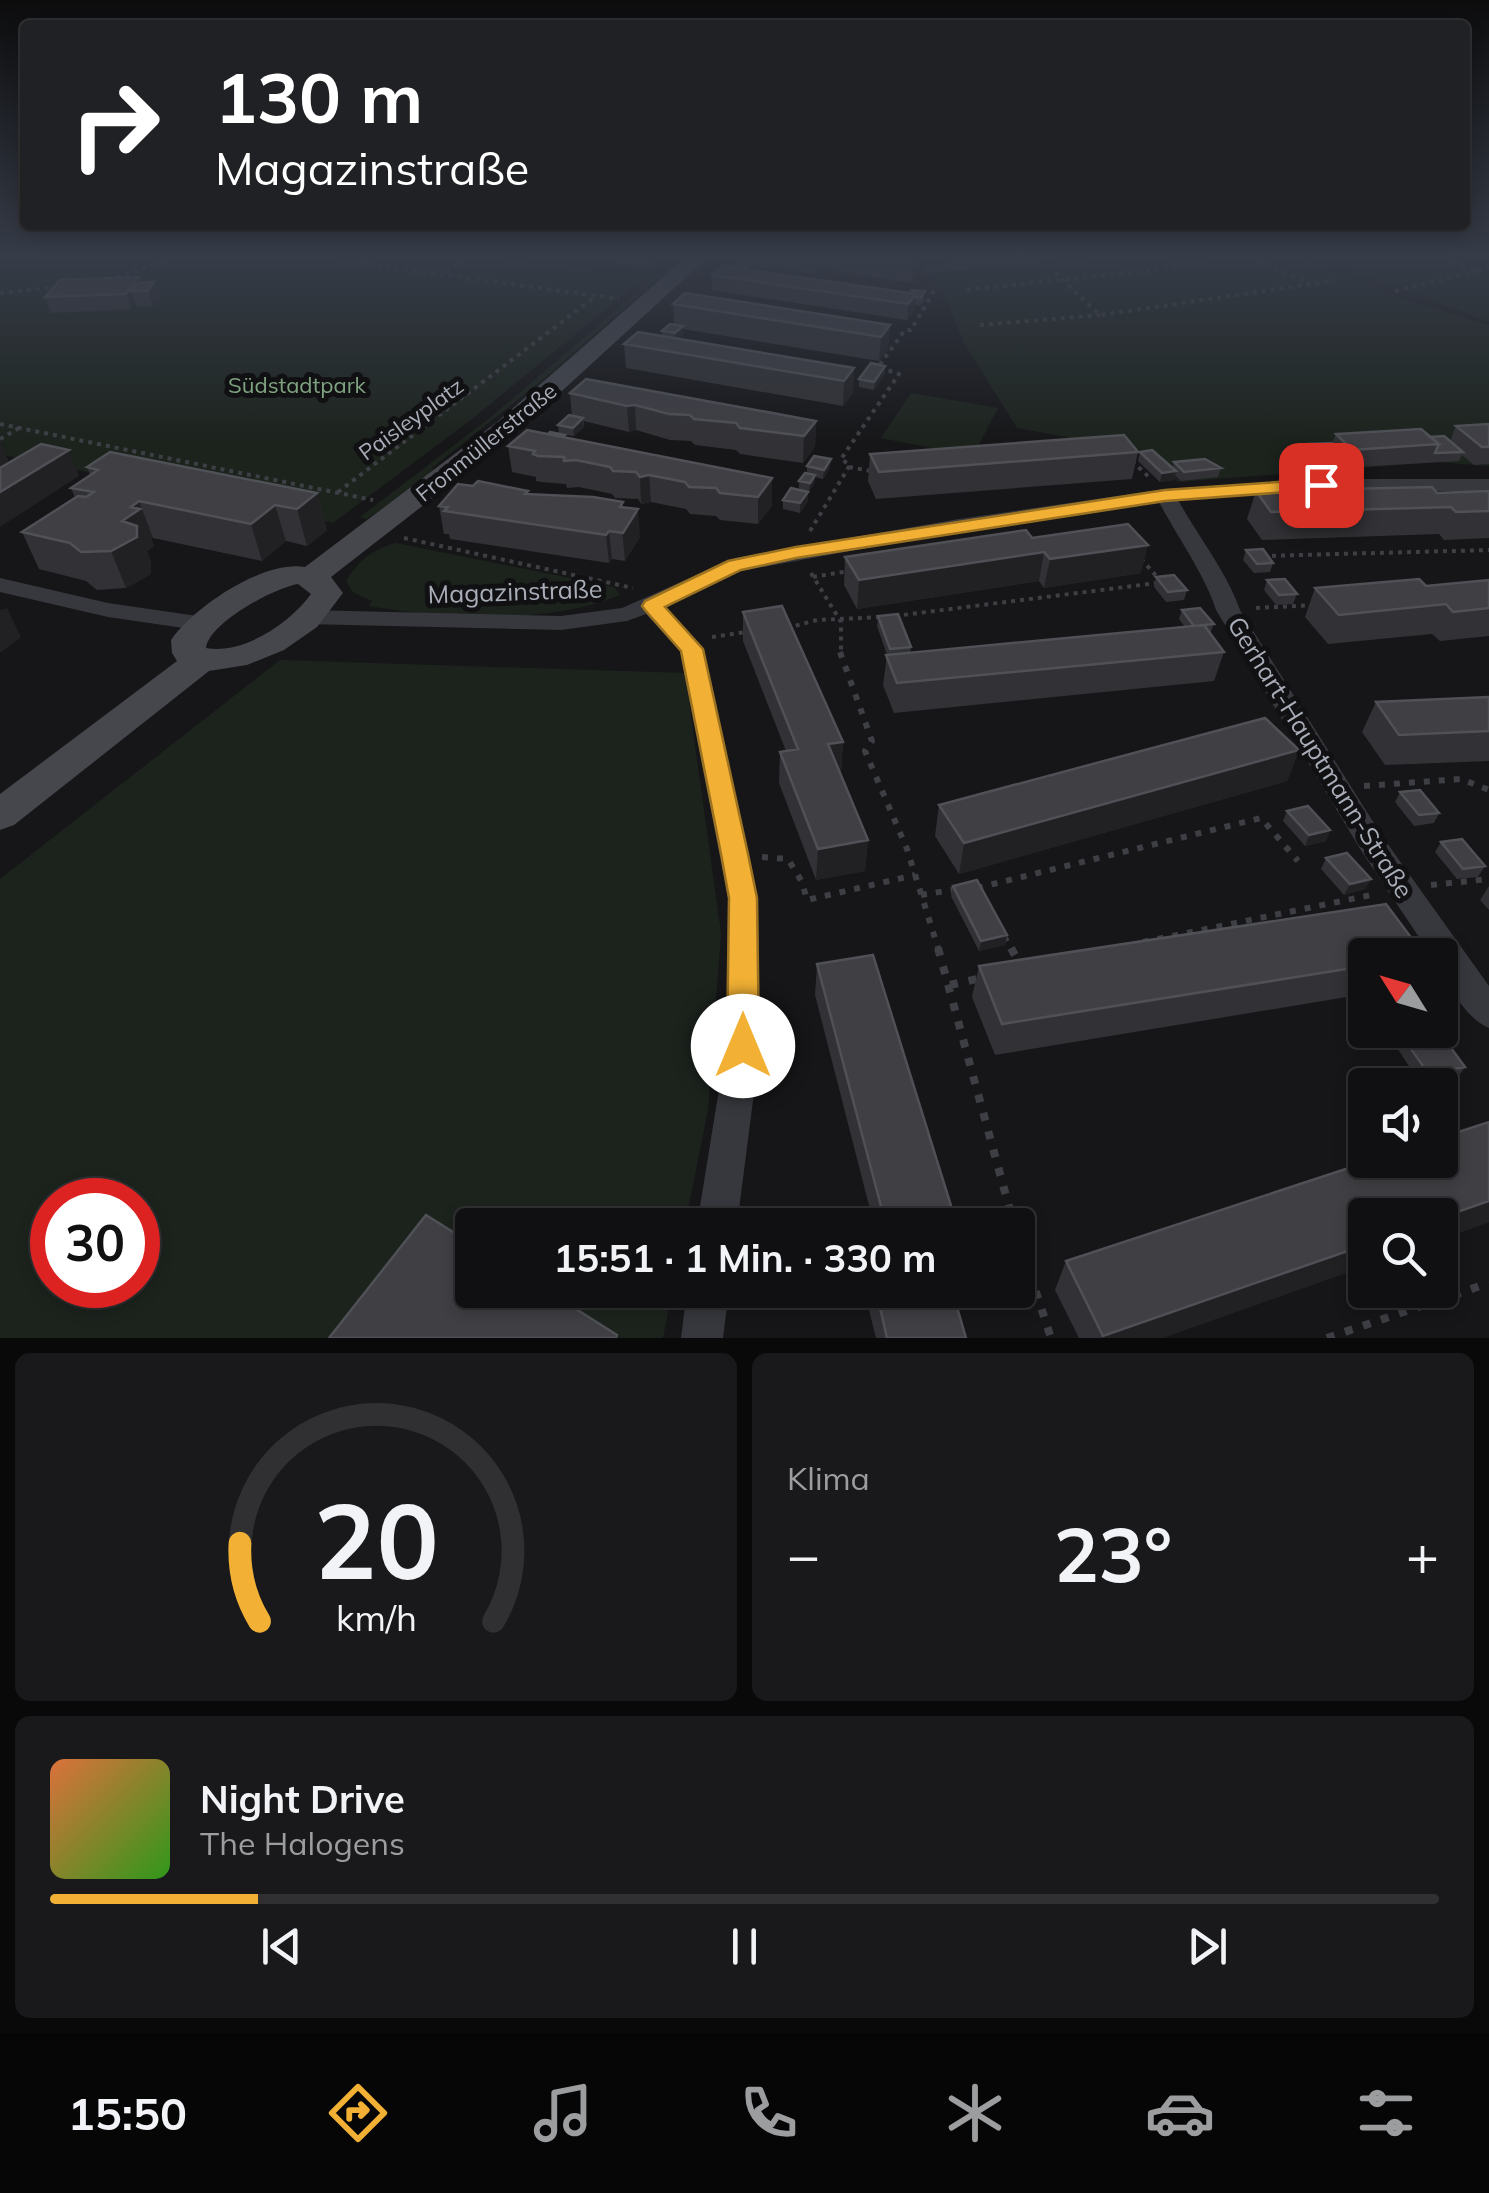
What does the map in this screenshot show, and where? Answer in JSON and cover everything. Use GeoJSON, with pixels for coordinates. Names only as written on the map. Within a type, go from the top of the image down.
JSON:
{"type":"FeatureCollection","features":[{"type":"Feature","properties":{"kind":"main road","name":"Fronmüllerstraße"},"geometry":{"type":"LineString","coordinates":[[0,814],[202,642],[266,582],[290,575],[311,577],[506,428],[628,319]]}},
{"type":"Feature","properties":{"kind":"main road"},"geometry":{"type":"LineString","coordinates":[[306,617],[327,593],[320,580],[311,577]]}},
{"type":"Feature","properties":{"kind":"main road","name":"Fronmüllerstraße"},"geometry":{"type":"LineString","coordinates":[[202,642],[215,662],[243,657],[306,617]]}},
{"type":"Feature","properties":{"kind":"street","name":"Magazinstraße"},"geometry":{"type":"LineString","coordinates":[[306,617],[560,622],[627,614],[659,603],[735,565],[796,552],[1166,495],[1321,485],[1489,485]]}},
{"type":"Feature","properties":{"kind":"street","name":"Gerhart-Hauptmann-Straße"},"geometry":{"type":"LineString","coordinates":[[1166,495],[1209,576],[1220,582],[1228,610],[1338,788],[1489,1013]]}},
{"type":"Feature","properties":{"kind":"street"},"geometry":{"type":"LineString","coordinates":[[0,585],[108,610],[202,642]]}},
{"type":"Feature","properties":{"kind":"street"},"geometry":{"type":"LineString","coordinates":[[659,603],[692,649],[743,898],[743,1046],[720,1208]]}},
{"type":"Feature","properties":{"kind":"street"},"geometry":{"type":"LineString","coordinates":[[702,1338],[706,1308]]}},
{"type":"Feature","properties":{"kind":"path","name":"Paisleyplatz"},"geometry":{"type":"LineString","coordinates":[[338,492],[565,319]]}},
{"type":"Feature","properties":{"kind":"path"},"geometry":{"type":"LineString","coordinates":[[878,472],[849,467],[841,459],[899,374],[878,367],[918,319]]}},
{"type":"Feature","properties":{"kind":"path"},"geometry":{"type":"LineString","coordinates":[[980,324],[1041,319]]}},
{"type":"Feature","properties":{"kind":"path"},"geometry":{"type":"LineString","coordinates":[[0,424],[376,500]]}},
{"type":"Feature","properties":{"kind":"path"},"geometry":{"type":"LineString","coordinates":[[0,439],[19,428]]}},
{"type":"Feature","properties":{"kind":"path"},"geometry":{"type":"LineString","coordinates":[[72,449],[84,442]]}},
{"type":"Feature","properties":{"kind":"path"},"geometry":{"type":"LineString","coordinates":[[1124,453],[1166,495]]}},
{"type":"Feature","properties":{"kind":"path"},"geometry":{"type":"LineString","coordinates":[[151,465],[162,457]]}},
{"type":"Feature","properties":{"kind":"path"},"geometry":{"type":"LineString","coordinates":[[849,467],[796,552],[841,622],[838,648],[872,741],[865,751],[922,896],[1009,1208]]}},
{"type":"Feature","properties":{"kind":"path"},"geometry":{"type":"LineString","coordinates":[[392,535],[640,589],[659,603]]}},
{"type":"Feature","properties":{"kind":"path"},"geometry":{"type":"LineString","coordinates":[[1256,556],[1489,550]]}},
{"type":"Feature","properties":{"kind":"path"},"geometry":{"type":"LineString","coordinates":[[1140,558],[1162,582]]}},
{"type":"Feature","properties":{"kind":"path"},"geometry":{"type":"LineString","coordinates":[[814,577],[865,568]]}},
{"type":"Feature","properties":{"kind":"path"},"geometry":{"type":"LineString","coordinates":[[780,629],[817,620],[841,622],[896,616],[1209,576]]}},
{"type":"Feature","properties":{"kind":"path"},"geometry":{"type":"LineString","coordinates":[[1228,610],[1317,605]]}},
{"type":"Feature","properties":{"kind":"path"},"geometry":{"type":"LineString","coordinates":[[896,616],[903,630]]}},
{"type":"Feature","properties":{"kind":"path"},"geometry":{"type":"LineString","coordinates":[[686,640],[761,630]]}},
{"type":"Feature","properties":{"kind":"path"},"geometry":{"type":"LineString","coordinates":[[1338,788],[1461,780],[1489,790]]}},
{"type":"Feature","properties":{"kind":"path"},"geometry":{"type":"LineString","coordinates":[[922,896],[1261,818],[1298,861]]}},
{"type":"Feature","properties":{"kind":"path"},"geometry":{"type":"LineString","coordinates":[[734,854],[788,859],[802,882],[807,900],[915,875]]}},
{"type":"Feature","properties":{"kind":"path"},"geometry":{"type":"LineString","coordinates":[[1132,944],[1270,913],[1287,916],[1402,887],[1489,878]]}},
{"type":"Feature","properties":{"kind":"path"},"geometry":{"type":"LineString","coordinates":[[976,886],[983,900]]}},
{"type":"Feature","properties":{"kind":"path"},"geometry":{"type":"LineString","coordinates":[[999,926],[1023,969],[1005,973]]}},
{"type":"Feature","properties":{"kind":"path"},"geometry":{"type":"LineString","coordinates":[[950,985],[986,977]]}},
{"type":"Feature","properties":{"kind":"path"},"geometry":{"type":"LineString","coordinates":[[1327,1338],[1489,1283]]}},
{"type":"Feature","properties":{"kind":"path"},"geometry":{"type":"LineString","coordinates":[[1035,1289],[1051,1338]]}},
{"type":"Feature","properties":{"kind":"green space","name":"Südstadtpark"},"geometry":{"type":"Polygon","coordinates":[[[0,319],[593,319],[472,419],[333,523],[0,454],[0,319]]]}},
{"type":"Feature","properties":{"kind":"green space"},"geometry":{"type":"Polygon","coordinates":[[[605,319],[611,319],[432,468],[434,472],[367,519],[360,517],[491,417],[605,319]]]}},
{"type":"Feature","properties":{"kind":"green space"},"geometry":{"type":"Polygon","coordinates":[[[954,319],[1471,319],[1489,325],[1489,466],[1437,462],[1178,482],[1142,451],[1017,428],[964,343],[954,319]]]}},
{"type":"Feature","properties":{"kind":"green space"},"geometry":{"type":"Polygon","coordinates":[[[911,393],[998,408],[973,456],[881,438],[911,393]]]}},
{"type":"Feature","properties":{"kind":"green space"},"geometry":{"type":"Polygon","coordinates":[[[396,543],[614,587],[620,595],[561,611],[496,617],[369,606],[372,601],[354,593],[346,582],[366,557],[396,543]]]}},
{"type":"Feature","properties":{"kind":"green space"},"geometry":{"type":"Polygon","coordinates":[[[280,660],[685,673],[721,933],[708,1110],[688,1208],[455,1208],[455,1308],[669,1308],[663,1338],[0,1338],[0,879],[280,660]]]}},
{"type":"Feature","properties":{"kind":"building"},"geometry":{"type":"Polygon","coordinates":[[[770,319],[854,319],[890,325],[881,337],[770,319]]]}},
{"type":"Feature","properties":{"kind":"building"},"geometry":{"type":"Polygon","coordinates":[[[670,324],[683,326],[675,333],[662,331],[670,324]]]}},
{"type":"Feature","properties":{"kind":"building"},"geometry":{"type":"Polygon","coordinates":[[[638,332],[854,368],[844,381],[624,344],[638,332]]]}},
{"type":"Feature","properties":{"kind":"building"},"geometry":{"type":"Polygon","coordinates":[[[871,363],[885,366],[874,382],[859,379],[871,363]]]}},
{"type":"Feature","properties":{"kind":"building"},"geometry":{"type":"Polygon","coordinates":[[[586,379],[816,421],[804,436],[740,428],[736,423],[694,419],[690,415],[570,393],[586,379]]]}},
{"type":"Feature","properties":{"kind":"building"},"geometry":{"type":"Polygon","coordinates":[[[569,415],[583,418],[573,428],[558,425],[569,415]]]}},
{"type":"Feature","properties":{"kind":"building"},"geometry":{"type":"Polygon","coordinates":[[[1489,424],[1489,447],[1482,447],[1456,426],[1489,424]]]}},
{"type":"Feature","properties":{"kind":"building"},"geometry":{"type":"Polygon","coordinates":[[[1421,429],[1439,444],[1352,450],[1336,434],[1421,429]]]}},
{"type":"Feature","properties":{"kind":"building"},"geometry":{"type":"Polygon","coordinates":[[[527,430],[772,478],[758,497],[720,493],[716,488],[689,487],[685,482],[640,477],[636,472],[564,461],[564,457],[538,456],[533,454],[535,451],[508,446],[527,430]]]}},
{"type":"Feature","properties":{"kind":"building"},"geometry":{"type":"Polygon","coordinates":[[[1124,435],[1138,452],[879,472],[870,454],[1124,435]]]}},
{"type":"Feature","properties":{"kind":"building"},"geometry":{"type":"Polygon","coordinates":[[[1444,436],[1463,452],[1435,453],[1439,444],[1430,437],[1444,436]]]}},
{"type":"Feature","properties":{"kind":"building"},"geometry":{"type":"Polygon","coordinates":[[[1332,443],[1349,459],[1325,460],[1309,444],[1332,443]]]}},
{"type":"Feature","properties":{"kind":"building"},"geometry":{"type":"Polygon","coordinates":[[[41,444],[69,450],[0,492],[0,468],[41,444]]]}},
{"type":"Feature","properties":{"kind":"building"},"geometry":{"type":"Polygon","coordinates":[[[1152,450],[1176,471],[1162,473],[1140,452],[1152,450]]]}},
{"type":"Feature","properties":{"kind":"building"},"geometry":{"type":"Polygon","coordinates":[[[110,452],[317,493],[297,509],[275,505],[251,524],[139,501],[131,507],[140,509],[122,521],[137,526],[137,537],[111,551],[81,552],[70,543],[22,532],[78,496],[94,492],[71,488],[98,470],[87,467],[110,452]]]}},
{"type":"Feature","properties":{"kind":"building"},"geometry":{"type":"Polygon","coordinates":[[[814,456],[831,459],[824,470],[807,466],[814,456]]]}},
{"type":"Feature","properties":{"kind":"building"},"geometry":{"type":"Polygon","coordinates":[[[1205,459],[1221,468],[1184,472],[1174,462],[1205,459]]]}},
{"type":"Feature","properties":{"kind":"building"},"geometry":{"type":"Polygon","coordinates":[[[805,473],[815,475],[810,483],[799,481],[805,473]]]}},
{"type":"Feature","properties":{"kind":"building"},"geometry":{"type":"Polygon","coordinates":[[[478,481],[528,491],[525,494],[593,497],[638,509],[623,533],[609,531],[606,535],[444,511],[448,507],[439,506],[458,484],[473,486],[478,481]]]}},
{"type":"Feature","properties":{"kind":"building"},"geometry":{"type":"Polygon","coordinates":[[[1432,487],[1437,493],[1489,491],[1489,511],[1456,512],[1451,507],[1271,512],[1256,491],[1432,487]]]}},
{"type":"Feature","properties":{"kind":"building"},"geometry":{"type":"Polygon","coordinates":[[[791,488],[808,492],[800,503],[783,500],[791,488]]]}},
{"type":"Feature","properties":{"kind":"building"},"geometry":{"type":"Polygon","coordinates":[[[1128,524],[1148,545],[1050,559],[1044,552],[859,580],[845,557],[1026,530],[1032,538],[1128,524]]]}},
{"type":"Feature","properties":{"kind":"building"},"geometry":{"type":"Polygon","coordinates":[[[1263,549],[1273,563],[1257,564],[1246,550],[1263,549]]]}},
{"type":"Feature","properties":{"kind":"building"},"geometry":{"type":"Polygon","coordinates":[[[1174,575],[1187,590],[1168,592],[1156,577],[1174,575]]]}},
{"type":"Feature","properties":{"kind":"building"},"geometry":{"type":"Polygon","coordinates":[[[1285,579],[1297,594],[1279,595],[1267,580],[1285,579]]]}},
{"type":"Feature","properties":{"kind":"building"},"geometry":{"type":"Polygon","coordinates":[[[1419,579],[1426,586],[1489,580],[1489,608],[1453,612],[1446,604],[1339,615],[1315,588],[1419,579]]]}},
{"type":"Feature","properties":{"kind":"building"},"geometry":{"type":"Polygon","coordinates":[[[782,606],[843,742],[828,744],[868,840],[818,849],[780,752],[798,749],[743,612],[782,606]]]}},
{"type":"Feature","properties":{"kind":"building"},"geometry":{"type":"Polygon","coordinates":[[[1200,608],[1214,624],[1194,626],[1182,610],[1200,608]]]}},
{"type":"Feature","properties":{"kind":"building"},"geometry":{"type":"Polygon","coordinates":[[[898,614],[911,647],[890,649],[878,616],[898,614]]]}},
{"type":"Feature","properties":{"kind":"building"},"geometry":{"type":"Polygon","coordinates":[[[1204,625],[1224,652],[897,683],[886,655],[1204,625]]]}},
{"type":"Feature","properties":{"kind":"building"},"geometry":{"type":"Polygon","coordinates":[[[1489,697],[1489,731],[1399,735],[1376,702],[1489,697]]]}},
{"type":"Feature","properties":{"kind":"building"},"geometry":{"type":"Polygon","coordinates":[[[1265,718],[1299,750],[964,843],[939,805],[1265,718]]]}},
{"type":"Feature","properties":{"kind":"building"},"geometry":{"type":"Polygon","coordinates":[[[1420,790],[1439,813],[1419,815],[1400,792],[1420,790]]]}},
{"type":"Feature","properties":{"kind":"building"},"geometry":{"type":"Polygon","coordinates":[[[1308,806],[1330,830],[1309,835],[1287,811],[1308,806]]]}},
{"type":"Feature","properties":{"kind":"building"},"geometry":{"type":"Polygon","coordinates":[[[1462,839],[1485,866],[1463,869],[1441,842],[1462,839]]]}},
{"type":"Feature","properties":{"kind":"building"},"geometry":{"type":"Polygon","coordinates":[[[1347,853],[1371,879],[1350,884],[1326,858],[1347,853]]]}},
{"type":"Feature","properties":{"kind":"building"},"geometry":{"type":"Polygon","coordinates":[[[977,880],[1007,935],[981,941],[953,886],[977,880]]]}},
{"type":"Feature","properties":{"kind":"building"},"geometry":{"type":"Polygon","coordinates":[[[1386,904],[1411,938],[1348,938],[1348,969],[1002,1024],[979,966],[1386,904]]]}},
{"type":"Feature","properties":{"kind":"building"},"geometry":{"type":"Polygon","coordinates":[[[873,955],[952,1208],[882,1208],[817,964],[873,955]]]}},
{"type":"Feature","properties":{"kind":"building"},"geometry":{"type":"Polygon","coordinates":[[[1410,1048],[1451,1048],[1465,1067],[1458,1068],[1424,1068],[1410,1048]]]}},
{"type":"Feature","properties":{"kind":"building"},"geometry":{"type":"Polygon","coordinates":[[[1489,1122],[1489,1201],[1458,1212],[1458,1198],[1348,1198],[1348,1251],[1103,1336],[1066,1261],[1348,1168],[1348,1178],[1458,1178],[1458,1132],[1489,1122]]]}},
{"type":"Feature","properties":{"kind":"building"},"geometry":{"type":"Polygon","coordinates":[[[426,1215],[455,1233],[455,1308],[574,1308],[617,1335],[616,1338],[329,1338],[426,1215]]]}},
{"type":"Feature","properties":{"kind":"building"},"geometry":{"type":"Polygon","coordinates":[[[880,1308],[957,1308],[966,1338],[887,1338],[880,1308]]]}},
{"type":"Feature","properties":{"kind":"route"},"geometry":{"type":"LineString","coordinates":[[743,1046],[743,898],[692,649],[652,606],[735,565],[796,552],[1165,496],[1321,485]]}}]}
